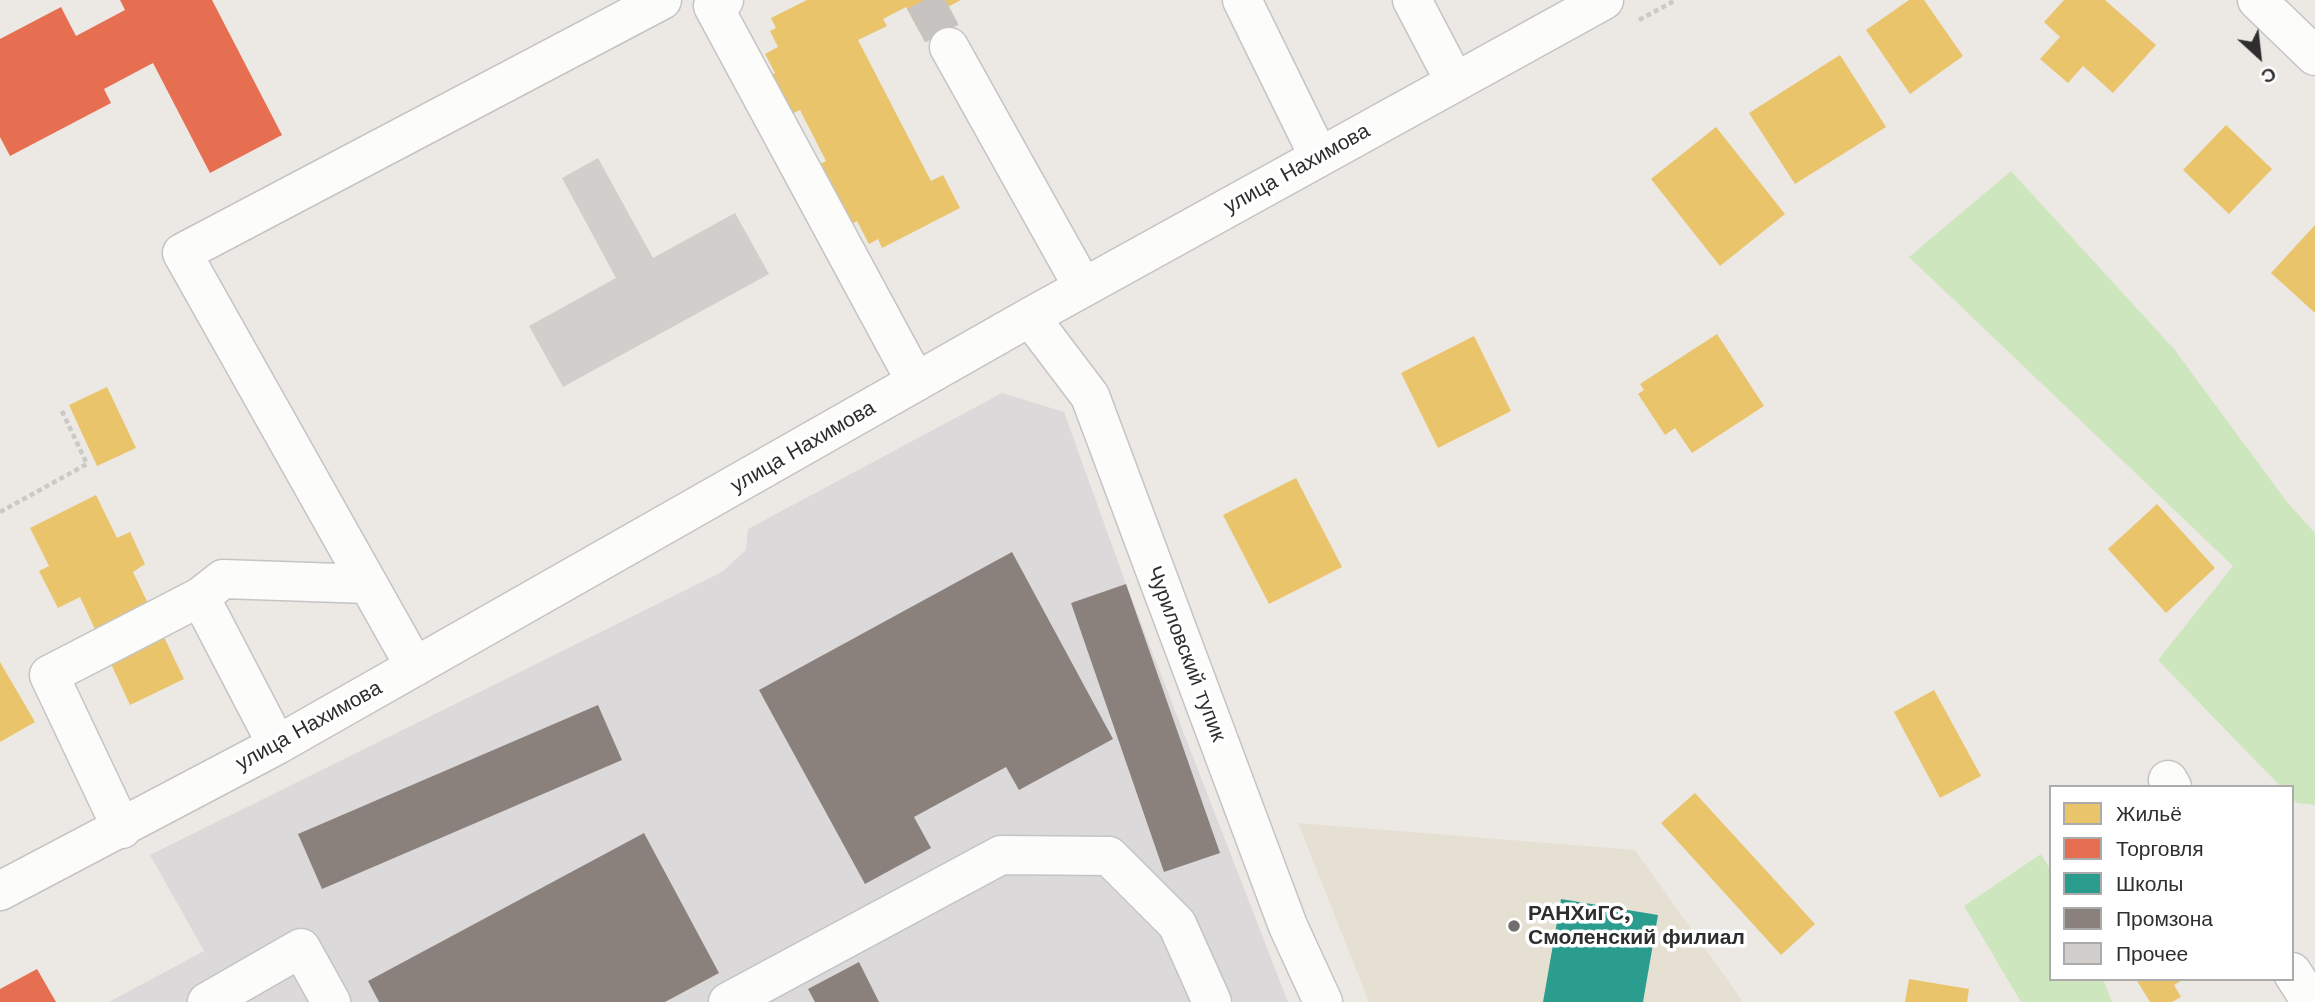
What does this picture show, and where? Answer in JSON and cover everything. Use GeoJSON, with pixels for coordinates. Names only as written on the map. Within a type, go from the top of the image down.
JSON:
{"type":"FeatureCollection","features":[{"type":"Feature","properties":{"kind":"street"},"geometry":{"type":"LineString","coordinates":[[415,667],[182,253],[662,0]]}},
{"type":"Feature","properties":{"kind":"street"},"geometry":{"type":"LineString","coordinates":[[724,0],[713,6],[916,382]]}},
{"type":"Feature","properties":{"kind":"street"},"geometry":{"type":"LineString","coordinates":[[1242,0],[1319,157]]}},
{"type":"Feature","properties":{"kind":"street"},"geometry":{"type":"LineString","coordinates":[[1412,0],[1455,82]]}},
{"type":"Feature","properties":{"kind":"street","name":"улица Нахимова"},"geometry":{"type":"LineString","coordinates":[[0,891],[277,745],[1030,317],[1604,0]]}},
{"type":"Feature","properties":{"kind":"street"},"geometry":{"type":"LineString","coordinates":[[2257,0],[2315,56]]}},
{"type":"Feature","properties":{"kind":"street"},"geometry":{"type":"LineString","coordinates":[[949,47],[1083,288]]}},
{"type":"Feature","properties":{"kind":"street","name":"Чуриловский тупик"},"geometry":{"type":"LineString","coordinates":[[1030,317],[1090,396],[1288,926],[1323,1002]]}},
{"type":"Feature","properties":{"kind":"street"},"geometry":{"type":"LineString","coordinates":[[122,829],[49,675],[200,597],[223,579],[368,584]]}},
{"type":"Feature","properties":{"kind":"street"},"geometry":{"type":"LineString","coordinates":[[200,597],[277,745]]}},
{"type":"Feature","properties":{"kind":"street"},"geometry":{"type":"LineString","coordinates":[[727,1002],[1001,855],[1110,856],[1177,924],[1212,1002]]}},
{"type":"Feature","properties":{"kind":"street"},"geometry":{"type":"LineString","coordinates":[[207,1002],[301,948],[331,1002]]}},
{"type":"Feature","properties":{"kind":"street"},"geometry":{"type":"LineString","coordinates":[[2294,975],[2311,1002]]}},
{"type":"Feature","properties":{"kind":"path"},"geometry":{"type":"LineString","coordinates":[[0,512],[87,464],[61,409]]}},
{"type":"Feature","properties":{"kind":"shaded area"},"geometry":{"type":"Polygon","coordinates":[[[1002,393],[1064,412],[1126,584],[1288,1002],[109,1002],[204,951],[150,855],[722,572],[746,550],[748,529],[1002,393]]]}},
{"type":"Feature","properties":{"kind":"shaded area","name":"РАНХиГС, Смоленский филиал"},"geometry":{"type":"Polygon","coordinates":[[[1298,823],[1635,850],[1743,1002],[1369,1002],[1298,823]]]}},
{"type":"Feature","properties":{"kind":"green space"},"geometry":{"type":"Polygon","coordinates":[[[2011,171],[2174,349],[2287,502],[2315,533],[2315,805],[2297,803],[2294,800],[2294,785],[2279,785],[2158,660],[2233,566],[1909,257],[2011,171]]]}},
{"type":"Feature","properties":{"kind":"green space"},"geometry":{"type":"Polygon","coordinates":[[[2041,854],[2049,868],[2049,981],[2104,981],[2112,1002],[2021,1002],[1964,906],[2041,854]]]}},
{"type":"Feature","properties":{"kind":"building: Жильё"},"geometry":{"type":"Polygon","coordinates":[[[807,0],[961,0],[938,12],[941,19],[919,31],[906,7],[883,19],[887,26],[858,40],[931,181],[943,175],[960,208],[882,248],[878,239],[869,244],[857,221],[851,225],[815,167],[826,161],[800,110],[785,117],[765,79],[775,73],[765,54],[778,47],[770,31],[776,28],[771,18],[807,0]]]}},
{"type":"Feature","properties":{"kind":"building: Жильё"},"geometry":{"type":"Polygon","coordinates":[[[1909,0],[1924,0],[1963,56],[1910,94],[1866,30],[1909,0]]]}},
{"type":"Feature","properties":{"kind":"building: Жильё"},"geometry":{"type":"Polygon","coordinates":[[[2064,0],[2105,0],[2156,45],[2113,93],[2083,66],[2068,83],[2040,59],[2060,37],[2044,22],[2064,0]]]}},
{"type":"Feature","properties":{"kind":"building: Жильё"},"geometry":{"type":"Polygon","coordinates":[[[1840,55],[1886,127],[1795,184],[1749,113],[1840,55]]]}},
{"type":"Feature","properties":{"kind":"building: Жильё"},"geometry":{"type":"Polygon","coordinates":[[[2226,125],[2272,169],[2229,214],[2183,170],[2226,125]]]}},
{"type":"Feature","properties":{"kind":"building: Жильё"},"geometry":{"type":"Polygon","coordinates":[[[1716,127],[1785,214],[1720,266],[1651,179],[1716,127]]]}},
{"type":"Feature","properties":{"kind":"building: Жильё"},"geometry":{"type":"Polygon","coordinates":[[[2315,225],[2315,313],[2271,273],[2315,225]]]}},
{"type":"Feature","properties":{"kind":"building: Жильё"},"geometry":{"type":"Polygon","coordinates":[[[1717,334],[1764,406],[1692,453],[1675,428],[1665,435],[1638,394],[1644,390],[1640,384],[1717,334]]]}},
{"type":"Feature","properties":{"kind":"building: Жильё"},"geometry":{"type":"Polygon","coordinates":[[[1474,336],[1511,411],[1438,448],[1401,373],[1474,336]]]}},
{"type":"Feature","properties":{"kind":"building: Жильё"},"geometry":{"type":"Polygon","coordinates":[[[107,387],[136,448],[97,466],[69,405],[107,387]]]}},
{"type":"Feature","properties":{"kind":"building: Жильё"},"geometry":{"type":"Polygon","coordinates":[[[1296,478],[1342,567],[1269,604],[1223,515],[1296,478]]]}},
{"type":"Feature","properties":{"kind":"building: Жильё"},"geometry":{"type":"Polygon","coordinates":[[[96,495],[117,538],[130,532],[145,564],[133,572],[184,679],[130,705],[80,597],[58,608],[39,571],[49,566],[30,528],[96,495]]]}},
{"type":"Feature","properties":{"kind":"building: Жильё"},"geometry":{"type":"Polygon","coordinates":[[[2157,504],[2215,568],[2166,613],[2108,549],[2157,504]]]}},
{"type":"Feature","properties":{"kind":"building: Жильё"},"geometry":{"type":"Polygon","coordinates":[[[0,662],[35,722],[0,742],[0,662]]]}},
{"type":"Feature","properties":{"kind":"building: Жильё"},"geometry":{"type":"Polygon","coordinates":[[[1934,690],[1981,776],[1940,798],[1894,712],[1934,690]]]}},
{"type":"Feature","properties":{"kind":"building: Жильё"},"geometry":{"type":"Polygon","coordinates":[[[1695,793],[1815,924],[1781,955],[1661,823],[1695,793]]]}},
{"type":"Feature","properties":{"kind":"building: Жильё"},"geometry":{"type":"Polygon","coordinates":[[[1909,979],[1969,989],[1967,1002],[1905,1002],[1909,979]]]}},
{"type":"Feature","properties":{"kind":"building: Жильё"},"geometry":{"type":"Polygon","coordinates":[[[2137,981],[2181,981],[2174,985],[2181,997],[2172,1002],[2150,1002],[2137,981]]]}},
{"type":"Feature","properties":{"kind":"building: Торговля"},"geometry":{"type":"Polygon","coordinates":[[[120,0],[212,0],[282,135],[210,173],[153,63],[104,89],[111,103],[10,156],[0,137],[0,39],[61,7],[76,36],[125,10],[120,0]]]}},
{"type":"Feature","properties":{"kind":"building: Торговля"},"geometry":{"type":"Polygon","coordinates":[[[37,969],[56,1002],[0,1002],[0,989],[37,969]]]}},
{"type":"Feature","properties":{"kind":"building: Школы"},"geometry":{"type":"Polygon","coordinates":[[[1561,899],[1658,915],[1643,1002],[1543,1002],[1561,899]]]}},
{"type":"Feature","properties":{"kind":"building: Промзона"},"geometry":{"type":"Polygon","coordinates":[[[1012,552],[1113,739],[1019,790],[1006,767],[914,817],[931,848],[865,884],[759,690],[1012,552]]]}},
{"type":"Feature","properties":{"kind":"building: Промзона"},"geometry":{"type":"Polygon","coordinates":[[[1126,584],[1220,853],[1164,872],[1071,603],[1126,584]]]}},
{"type":"Feature","properties":{"kind":"building: Промзона"},"geometry":{"type":"Polygon","coordinates":[[[598,705],[622,760],[322,889],[298,834],[598,705]]]}},
{"type":"Feature","properties":{"kind":"building: Промзона"},"geometry":{"type":"Polygon","coordinates":[[[644,833],[719,973],[665,1002],[379,1002],[368,981],[644,833]]]}},
{"type":"Feature","properties":{"kind":"building: Промзона"},"geometry":{"type":"Polygon","coordinates":[[[859,962],[879,1002],[815,1002],[808,989],[859,962]]]}},
{"type":"Feature","properties":{"kind":"building: Прочее"},"geometry":{"type":"Polygon","coordinates":[[[598,158],[653,258],[735,213],[769,274],[563,387],[529,326],[616,278],[562,178],[598,158]]]}},
{"type":"Feature","properties":{"kind":"tunnel"},"geometry":{"type":"LineString","coordinates":[[924,0],[949,47]]}},
{"type":"Feature","properties":{"kind":"place","name":"РАНХиГС, Смоленский филиал"},"geometry":{"type":"Point","coordinates":[1514,926]}}]}
